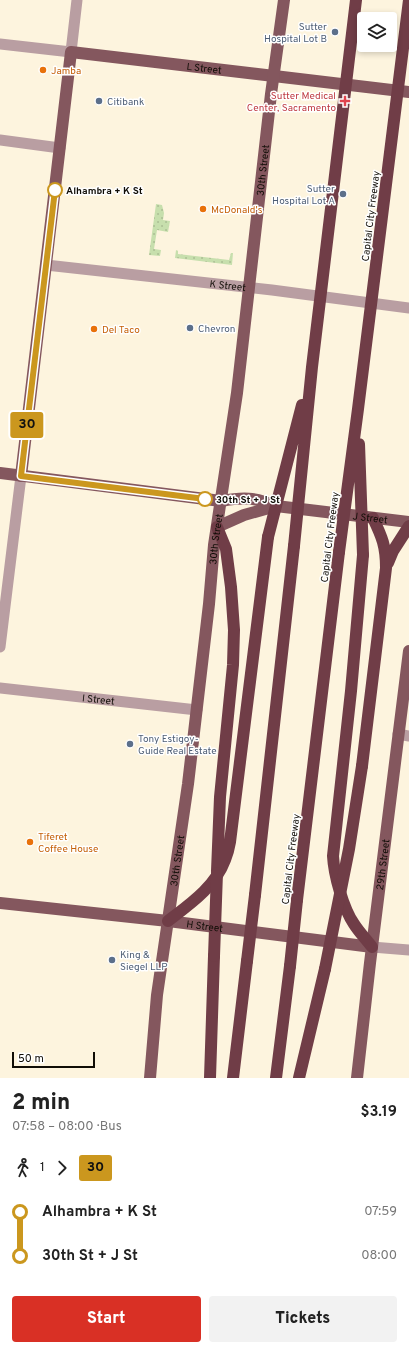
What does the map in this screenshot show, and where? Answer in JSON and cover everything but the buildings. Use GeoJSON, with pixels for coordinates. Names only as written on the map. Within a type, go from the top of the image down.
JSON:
{"type":"FeatureCollection","features":[{"type":"Feature","properties":{"kind":"highway"},"geometry":{"type":"LineString","coordinates":[[233,1078],[294,546],[312,367],[356,0]]}},
{"type":"Feature","properties":{"kind":"highway","name":"Capital City Freeway"},"geometry":{"type":"LineString","coordinates":[[276,1078],[339,552],[409,0]]}},
{"type":"Feature","properties":{"kind":"highway"},"geometry":{"type":"LineString","coordinates":[[168,921],[206,890],[225,861],[230,842],[268,537],[312,367]]}},
{"type":"Feature","properties":{"kind":"highway"},"geometry":{"type":"LineString","coordinates":[[358,409],[363,555],[351,691],[333,856],[335,877],[347,910],[353,924],[372,947]]}},
{"type":"Feature","properties":{"kind":"highway"},"geometry":{"type":"LineString","coordinates":[[299,1078],[325,969],[349,849],[362,766],[386,568],[386,551],[373,518]]}},
{"type":"Feature","properties":{"kind":"highway"},"geometry":{"type":"LineString","coordinates":[[386,568],[393,551],[409,526]]}},
{"type":"Feature","properties":{"kind":"highway"},"geometry":{"type":"LineString","coordinates":[[210,1078],[220,797],[233,665],[234,630],[231,587],[226,549],[217,527]]}},
{"type":"Feature","properties":{"kind":"main road","name":"30th Street"},"geometry":{"type":"LineString","coordinates":[[150,1078],[154,1026],[184,816],[217,527],[237,393],[248,288],[284,0]]}},
{"type":"Feature","properties":{"kind":"main road","name":"L Street"},"geometry":{"type":"LineString","coordinates":[[71,52],[409,92]]}},
{"type":"Feature","properties":{"kind":"main road"},"geometry":{"type":"LineString","coordinates":[[21,476],[71,52]]}},
{"type":"Feature","properties":{"kind":"main road","name":"J Street"},"geometry":{"type":"LineString","coordinates":[[0,474],[221,501],[241,498],[262,500],[276,506],[409,522]]}},
{"type":"Feature","properties":{"kind":"main road"},"geometry":{"type":"LineString","coordinates":[[217,527],[244,515],[276,506]]}},
{"type":"Feature","properties":{"kind":"main road","name":"29th Street"},"geometry":{"type":"LineString","coordinates":[[357,1078],[372,947],[404,735],[409,651]]}},
{"type":"Feature","properties":{"kind":"main road","name":"H Street"},"geometry":{"type":"LineString","coordinates":[[0,902],[168,921],[372,947]]}},
{"type":"Feature","properties":{"kind":"street"},"geometry":{"type":"LineString","coordinates":[[71,52],[77,0]]}},
{"type":"Feature","properties":{"kind":"street","name":"L Street"},"geometry":{"type":"LineString","coordinates":[[0,44],[71,52]]}},
{"type":"Feature","properties":{"kind":"street"},"geometry":{"type":"LineString","coordinates":[[0,140],[60,148]]}},
{"type":"Feature","properties":{"kind":"street","name":"K Street"},"geometry":{"type":"LineString","coordinates":[[46,265],[409,308]]}},
{"type":"Feature","properties":{"kind":"street"},"geometry":{"type":"LineString","coordinates":[[0,647],[21,476]]}},
{"type":"Feature","properties":{"kind":"street","name":"I Street"},"geometry":{"type":"LineString","coordinates":[[0,688],[197,710]]}},
{"type":"Feature","properties":{"kind":"street","name":"H Street"},"geometry":{"type":"LineString","coordinates":[[372,947],[409,950]]}},
{"type":"Feature","properties":{"kind":"green space"},"geometry":{"type":"Polygon","coordinates":[[[156,204],[162,205],[164,213],[163,220],[170,221],[168,232],[157,230],[154,249],[161,250],[160,256],[149,255],[156,204]]]}},
{"type":"Feature","properties":{"kind":"green space"},"geometry":{"type":"Polygon","coordinates":[[[176,250],[178,251],[178,254],[229,260],[231,253],[233,253],[232,265],[175,258],[176,250]]]}},
{"type":"Feature","properties":{"kind":"bus line","name":"30"},"geometry":{"type":"LineString","coordinates":[[55,190],[21,476],[205,499]]}},
{"type":"Feature","properties":{"kind":"place","name":"Sutter Hospital Lot B"},"geometry":{"type":"Point","coordinates":[335,32]}},
{"type":"Feature","properties":{"kind":"place","name":"Jamba"},"geometry":{"type":"Point","coordinates":[43,70]}},
{"type":"Feature","properties":{"kind":"place","name":"Citibank"},"geometry":{"type":"Point","coordinates":[99,101]}},
{"type":"Feature","properties":{"kind":"place","name":"Sutter Medical Center, Sacramento"},"geometry":{"type":"Point","coordinates":[345,101]}},
{"type":"Feature","properties":{"kind":"place","name":"Alhambra + K St"},"geometry":{"type":"Point","coordinates":[55,190]}},
{"type":"Feature","properties":{"kind":"place","name":"Sutter Hospital Lot A"},"geometry":{"type":"Point","coordinates":[343,194]}},
{"type":"Feature","properties":{"kind":"place","name":"McDonald's"},"geometry":{"type":"Point","coordinates":[203,209]}},
{"type":"Feature","properties":{"kind":"place","name":"Chevron"},"geometry":{"type":"Point","coordinates":[190,328]}},
{"type":"Feature","properties":{"kind":"place","name":"Del Taco"},"geometry":{"type":"Point","coordinates":[94,329]}},
{"type":"Feature","properties":{"kind":"place","name":"30th St + J St"},"geometry":{"type":"Point","coordinates":[205,499]}},
{"type":"Feature","properties":{"kind":"place","name":"Tony Estigoy- Guide Real Estate"},"geometry":{"type":"Point","coordinates":[130,744]}},
{"type":"Feature","properties":{"kind":"place","name":"Tiferet Coffee House"},"geometry":{"type":"Point","coordinates":[30,842]}},
{"type":"Feature","properties":{"kind":"place","name":"King & Siegel LLP"},"geometry":{"type":"Point","coordinates":[112,960]}}]}
